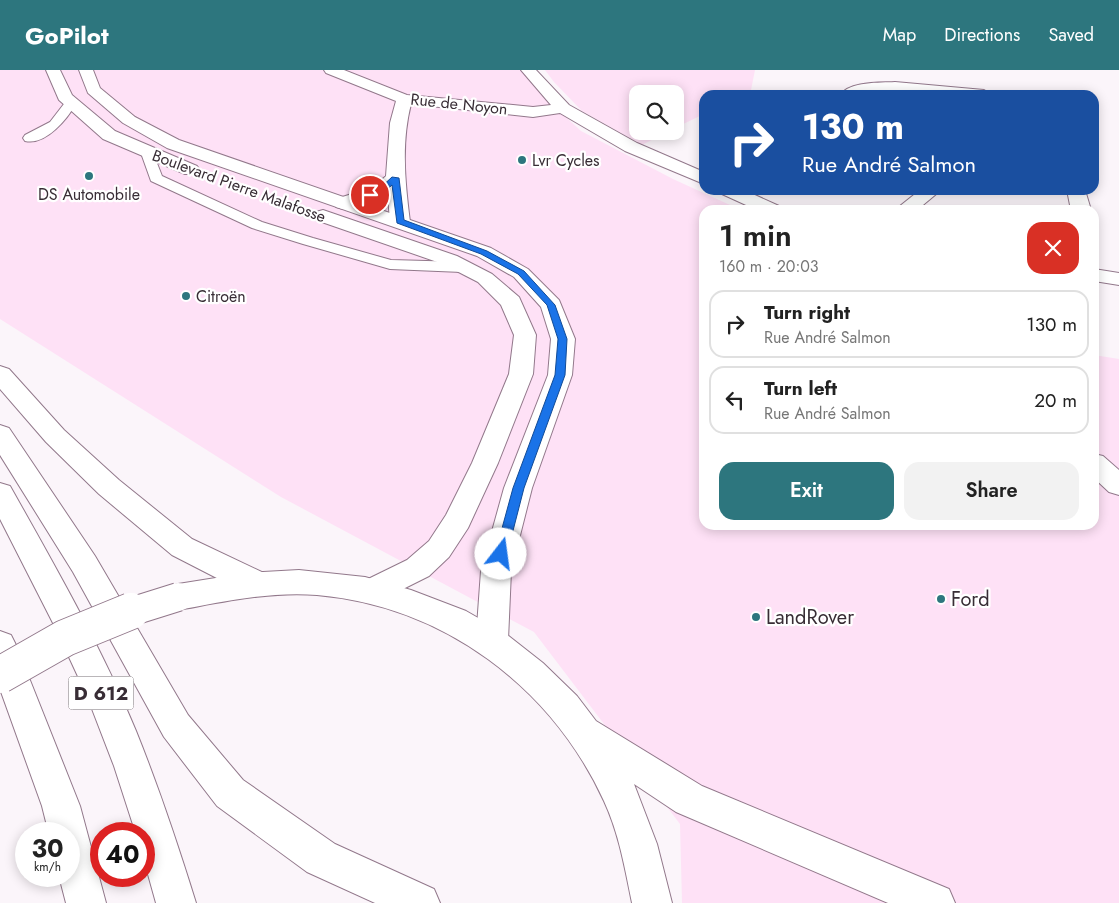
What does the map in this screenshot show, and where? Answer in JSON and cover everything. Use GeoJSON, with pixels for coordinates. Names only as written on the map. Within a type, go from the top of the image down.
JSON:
{"type":"FeatureCollection","features":[{"type":"Feature","properties":{"kind":"main road","name":"Boulevard Pierre Malafosse"},"geometry":{"type":"LineString","coordinates":[[53,70],[65,96],[109,135],[147,153],[450,260],[485,278],[511,302],[525,335],[521,374],[485,463],[458,520],[439,549],[418,568],[373,590]]}},
{"type":"Feature","properties":{"kind":"main road","name":"Boulevard Pierre Malafosse"},"geometry":{"type":"LineString","coordinates":[[86,70],[93,90],[129,120],[173,144],[484,252],[521,273],[551,305],[562,339],[560,375],[518,488],[496,571],[492,640]]}},
{"type":"Feature","properties":{"kind":"main road","name":"Rue de Noyon"},"geometry":{"type":"LineString","coordinates":[[331,70],[404,99],[533,112],[563,108]]}},
{"type":"Feature","properties":{"kind":"main road"},"geometry":{"type":"LineString","coordinates":[[528,70],[546,92],[563,108],[631,147],[699,176]]}},
{"type":"Feature","properties":{"kind":"main road"},"geometry":{"type":"LineString","coordinates":[[858,90],[881,86],[927,90]]}},
{"type":"Feature","properties":{"kind":"main road"},"geometry":{"type":"LineString","coordinates":[[400,222],[395,178],[398,123],[404,99]]}},
{"type":"Feature","properties":{"kind":"main road"},"geometry":{"type":"LineString","coordinates":[[343,203],[380,191],[395,178]]}},
{"type":"Feature","properties":{"kind":"main road"},"geometry":{"type":"LineString","coordinates":[[740,195],[761,205]]}},
{"type":"Feature","properties":{"kind":"main road"},"geometry":{"type":"LineString","coordinates":[[912,205],[925,195]]}},
{"type":"Feature","properties":{"kind":"main road"},"geometry":{"type":"LineString","coordinates":[[1099,274],[1119,279]]}},
{"type":"Feature","properties":{"kind":"main road"},"geometry":{"type":"LineString","coordinates":[[0,374],[56,436],[96,474],[182,547],[257,584]]}},
{"type":"Feature","properties":{"kind":"main road"},"geometry":{"type":"LineString","coordinates":[[0,434],[84,564],[176,726],[230,793],[321,858],[420,903]]}},
{"type":"Feature","properties":{"kind":"main road"},"geometry":{"type":"LineString","coordinates":[[1099,467],[1119,485]]}},
{"type":"Feature","properties":{"kind":"main road","name":"D 612"},"geometry":{"type":"LineString","coordinates":[[0,493],[40,565],[102,695],[132,765],[176,903]]}},
{"type":"Feature","properties":{"kind":"main road"},"geometry":{"type":"LineString","coordinates":[[0,674],[73,634],[122,614],[178,597],[257,584],[316,583],[373,590],[434,610],[492,640],[541,680],[584,732],[617,788],[642,855],[652,903]]}},
{"type":"Feature","properties":{"kind":"main road"},"geometry":{"type":"LineString","coordinates":[[0,645],[61,806],[65,822]]}},
{"type":"Feature","properties":{"kind":"main road"},"geometry":{"type":"LineString","coordinates":[[584,732],[689,799],[935,903]]}},
{"type":"Feature","properties":{"kind":"main road"},"geometry":{"type":"LineString","coordinates":[[80,880],[86,903]]}},
{"type":"Feature","properties":{"kind":"lane"},"geometry":{"type":"LineString","coordinates":[[29,138],[49,130],[61,120],[71,102]]}},
{"type":"Feature","properties":{"kind":"lane"},"geometry":{"type":"LineString","coordinates":[[147,153],[156,178],[257,225],[390,264],[462,267]]}},
{"type":"Feature","properties":{"kind":"shaded area"},"geometry":{"type":"Polygon","coordinates":[[[0,70],[525,70],[543,96],[581,131],[699,191],[699,195],[708,195],[730,205],[699,205],[699,530],[1099,530],[1099,356],[1119,359],[1119,903],[682,903],[680,824],[534,632],[281,497],[0,319],[0,70]]]}},
{"type":"Feature","properties":{"kind":"shaded area"},"geometry":{"type":"Polygon","coordinates":[[[545,70],[755,70],[751,90],[699,90],[699,116],[684,124],[684,85],[629,85],[629,138],[582,111],[545,70]]]}},
{"type":"Feature","properties":{"kind":"shaded area"},"geometry":{"type":"Polygon","coordinates":[[[633,140],[652,140],[642,145],[633,140]]]}},
{"type":"Feature","properties":{"kind":"place","name":"Lvr Cycles"},"geometry":{"type":"Point","coordinates":[522,160]}},
{"type":"Feature","properties":{"kind":"place","name":"DS Automobile"},"geometry":{"type":"Point","coordinates":[89,176]}},
{"type":"Feature","properties":{"kind":"place","name":"Citroën"},"geometry":{"type":"Point","coordinates":[186,296]}},
{"type":"Feature","properties":{"kind":"place","name":"Ford"},"geometry":{"type":"Point","coordinates":[941,599]}},
{"type":"Feature","properties":{"kind":"place","name":"LandRover"},"geometry":{"type":"Point","coordinates":[756,617]}},
{"type":"Feature","properties":{"kind":"route"},"geometry":{"type":"LineString","coordinates":[[370,195],[380,191],[395,178],[400,222],[484,252],[521,273],[551,305],[562,339],[560,375],[518,488],[501,554]]}}]}
